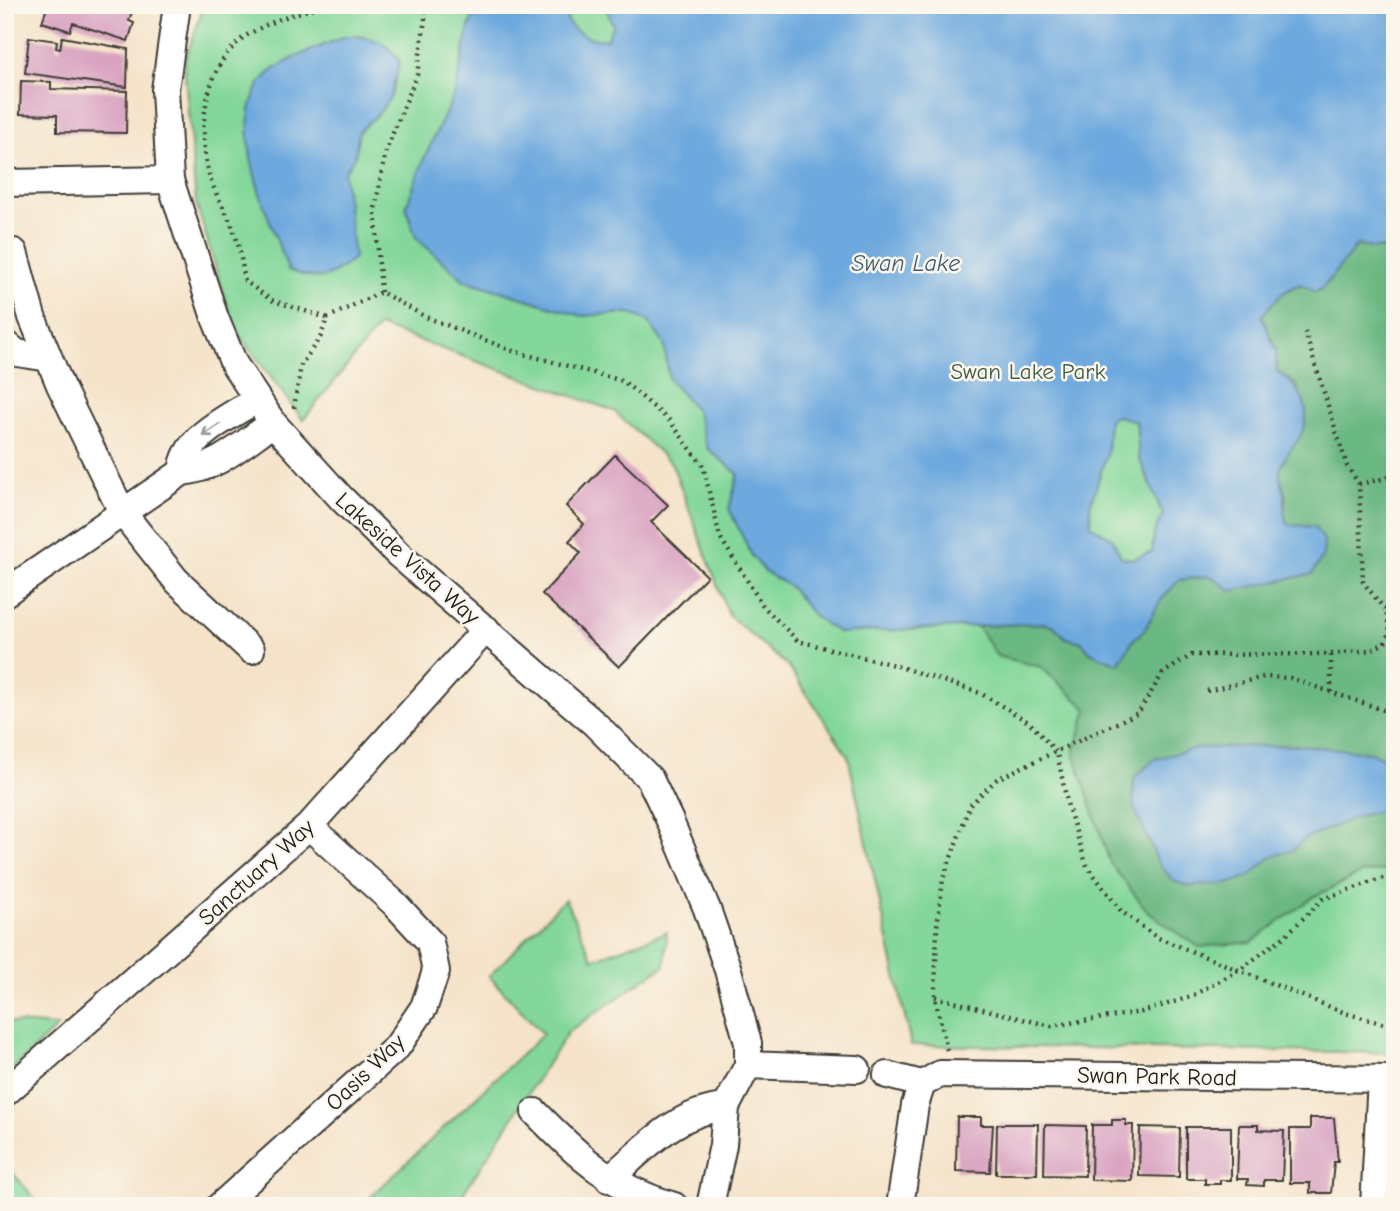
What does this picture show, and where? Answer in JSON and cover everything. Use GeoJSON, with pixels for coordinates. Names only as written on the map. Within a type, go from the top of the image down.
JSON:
{"type":"FeatureCollection","features":[{"type":"Feature","properties":{"kind":"street","name":"Lakeside Vista Way"},"geometry":{"type":"LineString","coordinates":[[177,5],[165,90],[170,180],[215,318],[234,364],[281,432],[342,499],[390,545],[595,724],[650,779],[708,909],[748,1043],[748,1065]]}},
{"type":"Feature","properties":{"kind":"street"},"geometry":{"type":"LineString","coordinates":[[5,183],[170,180]]}},
{"type":"Feature","properties":{"kind":"street"},"geometry":{"type":"LineString","coordinates":[[12,264],[49,358],[122,512],[176,580],[251,650]]}},
{"type":"Feature","properties":{"kind":"street"},"geometry":{"type":"LineString","coordinates":[[5,344],[17,353],[49,358]]}},
{"type":"Feature","properties":{"kind":"street"},"geometry":{"type":"LineString","coordinates":[[182,472],[183,458],[192,443],[257,399]]}},
{"type":"Feature","properties":{"kind":"street"},"geometry":{"type":"LineString","coordinates":[[5,593],[182,472],[198,471],[281,432]]}},
{"type":"Feature","properties":{"kind":"street","name":"Sanctuary Way"},"geometry":{"type":"LineString","coordinates":[[5,1093],[309,825],[486,629]]}},
{"type":"Feature","properties":{"kind":"street","name":"Oasis Way"},"geometry":{"type":"LineString","coordinates":[[220,1206],[397,1047],[424,1007],[436,971],[430,942],[395,904],[309,825]]}},
{"type":"Feature","properties":{"kind":"street"},"geometry":{"type":"LineString","coordinates":[[710,1206],[723,1145],[726,1107],[748,1065],[857,1069]]}},
{"type":"Feature","properties":{"kind":"street","name":"Swan Park Road"},"geometry":{"type":"LineString","coordinates":[[922,1084],[940,1074],[1388,1079]]}},
{"type":"Feature","properties":{"kind":"street"},"geometry":{"type":"LineString","coordinates":[[887,1075],[922,1084],[915,1105],[900,1206]]}},
{"type":"Feature","properties":{"kind":"street"},"geometry":{"type":"LineString","coordinates":[[1374,1206],[1388,1079]]}},
{"type":"Feature","properties":{"kind":"street"},"geometry":{"type":"LineString","coordinates":[[609,1179],[684,1119],[703,1109],[726,1107]]}},
{"type":"Feature","properties":{"kind":"street"},"geometry":{"type":"LineString","coordinates":[[535,1112],[581,1160],[609,1179],[674,1206]]}},
{"type":"Feature","properties":{"kind":"path"},"geometry":{"type":"LineString","coordinates":[[330,5],[294,13],[247,35],[221,62],[206,104],[203,128],[209,174],[235,234],[245,281],[271,300],[327,318],[381,292]]}},
{"type":"Feature","properties":{"kind":"path"},"geometry":{"type":"LineString","coordinates":[[381,292],[375,209],[386,150],[417,75],[427,6],[415,5]]}},
{"type":"Feature","properties":{"kind":"path"},"geometry":{"type":"LineString","coordinates":[[381,292],[426,317],[513,351],[623,381],[670,421],[703,466],[720,537],[764,606],[798,641],[894,664],[980,693],[1030,723],[1056,753],[1068,807],[1087,866],[1121,911],[1156,937],[1345,1013],[1395,1027]]}},
{"type":"Feature","properties":{"kind":"path"},"geometry":{"type":"LineString","coordinates":[[281,432],[302,365],[321,335],[327,318]]}},
{"type":"Feature","properties":{"kind":"path"},"geometry":{"type":"LineString","coordinates":[[948,1074],[946,1039],[935,997],[937,927],[943,879],[970,805],[997,779],[1138,713],[1163,673],[1192,655],[1331,654],[1371,650],[1385,643],[1390,631],[1386,611],[1363,582],[1359,484],[1347,466],[1305,332]]}},
{"type":"Feature","properties":{"kind":"path"},"geometry":{"type":"LineString","coordinates":[[1359,484],[1395,476]]}},
{"type":"Feature","properties":{"kind":"path"},"geometry":{"type":"LineString","coordinates":[[1331,654],[1331,692]]}},
{"type":"Feature","properties":{"kind":"path"},"geometry":{"type":"LineString","coordinates":[[1207,691],[1264,677],[1290,678],[1395,714]]}},
{"type":"Feature","properties":{"kind":"path"},"geometry":{"type":"LineString","coordinates":[[935,997],[1051,1026],[1142,1012],[1190,997],[1241,969],[1285,936],[1323,900],[1394,873]]}},
{"type":"Feature","properties":{"kind":"path"},"geometry":{"type":"LineString","coordinates":[[5,1188],[21,1206]]}},
{"type":"Feature","properties":{"kind":"green space","name":"Swan Lake Park"},"geometry":{"type":"Polygon","coordinates":[[[204,5],[1395,5],[1395,1053],[911,1045],[848,756],[788,666],[729,616],[672,464],[614,411],[379,326],[303,420],[234,328],[196,203],[184,63],[204,5]]]}},
{"type":"Feature","properties":{"kind":"green space"},"geometry":{"type":"Polygon","coordinates":[[[1357,245],[1376,249],[1395,247],[1395,869],[1362,873],[1313,897],[1252,942],[1199,947],[1149,913],[1110,863],[1074,753],[1087,709],[1041,667],[997,656],[977,626],[1042,623],[1054,626],[1066,638],[1082,642],[1090,652],[1118,664],[1133,640],[1145,629],[1160,601],[1179,580],[1211,576],[1314,527],[1288,525],[1282,513],[1286,497],[1279,473],[1288,451],[1301,434],[1306,419],[1297,385],[1277,371],[1276,351],[1262,316],[1279,297],[1296,286],[1302,284],[1315,292],[1322,289],[1357,245]]]}},
{"type":"Feature","properties":{"kind":"green space"},"geometry":{"type":"Polygon","coordinates":[[[565,899],[593,959],[667,932],[665,965],[568,1032],[455,1206],[361,1206],[543,1034],[489,976],[565,899]]]}},
{"type":"Feature","properties":{"kind":"green space"},"geometry":{"type":"Polygon","coordinates":[[[5,1022],[58,1026],[5,1076],[5,1022]]]}},
{"type":"Feature","properties":{"kind":"green space"},"geometry":{"type":"Polygon","coordinates":[[[5,1164],[41,1206],[5,1206],[5,1164]]]}},
{"type":"Feature","properties":{"kind":"water","name":"Swan Lake"},"geometry":{"type":"Polygon","coordinates":[[[478,5],[571,5],[567,20],[574,29],[595,39],[607,39],[613,25],[605,5],[1395,5],[1395,246],[1376,249],[1357,245],[1322,289],[1315,292],[1302,284],[1296,286],[1279,297],[1262,316],[1276,351],[1277,371],[1298,390],[1305,406],[1305,425],[1283,462],[1280,475],[1285,496],[1284,514],[1288,524],[1314,527],[1324,540],[1323,556],[1312,574],[1231,591],[1211,576],[1179,580],[1160,601],[1145,629],[1133,640],[1118,664],[1090,652],[1082,642],[1066,638],[1054,626],[1043,623],[839,633],[815,617],[789,586],[765,572],[752,556],[729,509],[738,474],[707,448],[696,410],[669,379],[664,344],[648,321],[629,313],[582,316],[464,280],[416,238],[406,207],[423,161],[455,93],[469,27],[478,5]],[[1117,416],[1109,419],[1107,453],[1090,506],[1091,526],[1112,538],[1121,557],[1133,559],[1152,552],[1154,533],[1163,515],[1139,458],[1136,421],[1117,416]]]}},
{"type":"Feature","properties":{"kind":"water"},"geometry":{"type":"Polygon","coordinates":[[[346,36],[377,41],[400,61],[391,96],[380,112],[359,131],[355,156],[344,173],[354,258],[330,275],[308,276],[288,270],[262,201],[250,150],[248,125],[252,102],[262,81],[269,74],[313,49],[346,36]]]}},
{"type":"Feature","properties":{"kind":"water"},"geometry":{"type":"Polygon","coordinates":[[[1297,745],[1370,752],[1395,764],[1395,800],[1381,811],[1358,816],[1304,839],[1293,850],[1271,857],[1250,876],[1228,884],[1188,886],[1173,881],[1158,862],[1133,805],[1134,778],[1155,759],[1197,748],[1297,745]]]}},
{"type":"Feature","properties":{"kind":"building"},"geometry":{"type":"Polygon","coordinates":[[[48,5],[134,5],[129,21],[134,23],[128,41],[73,23],[70,31],[42,22],[48,5]]]}},
{"type":"Feature","properties":{"kind":"building"},"geometry":{"type":"Polygon","coordinates":[[[29,37],[57,41],[56,48],[60,49],[62,37],[128,49],[127,87],[25,73],[29,37]]]}},
{"type":"Feature","properties":{"kind":"building"},"geometry":{"type":"Polygon","coordinates":[[[21,81],[51,82],[51,89],[127,91],[126,133],[57,132],[57,115],[20,114],[21,81]]]}},
{"type":"Feature","properties":{"kind":"building"},"geometry":{"type":"Polygon","coordinates":[[[615,455],[668,505],[651,522],[707,576],[619,667],[542,594],[581,553],[569,541],[584,524],[566,506],[615,455]]]}},
{"type":"Feature","properties":{"kind":"building"},"geometry":{"type":"Polygon","coordinates":[[[957,1117],[981,1117],[981,1125],[993,1125],[990,1172],[956,1171],[957,1117]]]}},
{"type":"Feature","properties":{"kind":"building"},"geometry":{"type":"Polygon","coordinates":[[[1310,1118],[1334,1118],[1338,1162],[1334,1162],[1331,1193],[1310,1193],[1310,1183],[1290,1183],[1290,1129],[1310,1129],[1310,1118]]]}},
{"type":"Feature","properties":{"kind":"building"},"geometry":{"type":"Polygon","coordinates":[[[1112,1120],[1126,1120],[1126,1125],[1133,1125],[1132,1181],[1091,1180],[1092,1125],[1112,1125],[1112,1120]]]}},
{"type":"Feature","properties":{"kind":"building"},"geometry":{"type":"Polygon","coordinates":[[[997,1124],[1038,1124],[1037,1174],[996,1174],[997,1124]]]}},
{"type":"Feature","properties":{"kind":"building"},"geometry":{"type":"Polygon","coordinates":[[[1045,1125],[1086,1126],[1085,1176],[1044,1175],[1045,1125]]]}},
{"type":"Feature","properties":{"kind":"building"},"geometry":{"type":"Polygon","coordinates":[[[1239,1125],[1258,1125],[1258,1130],[1284,1131],[1282,1180],[1264,1180],[1264,1186],[1247,1185],[1248,1179],[1237,1179],[1239,1125]]]}},
{"type":"Feature","properties":{"kind":"building"},"geometry":{"type":"Polygon","coordinates":[[[1140,1127],[1180,1128],[1179,1177],[1139,1176],[1140,1127]]]}},
{"type":"Feature","properties":{"kind":"building"},"geometry":{"type":"Polygon","coordinates":[[[1186,1127],[1231,1127],[1231,1180],[1220,1180],[1220,1184],[1205,1184],[1205,1179],[1186,1179],[1186,1127]]]}}]}
